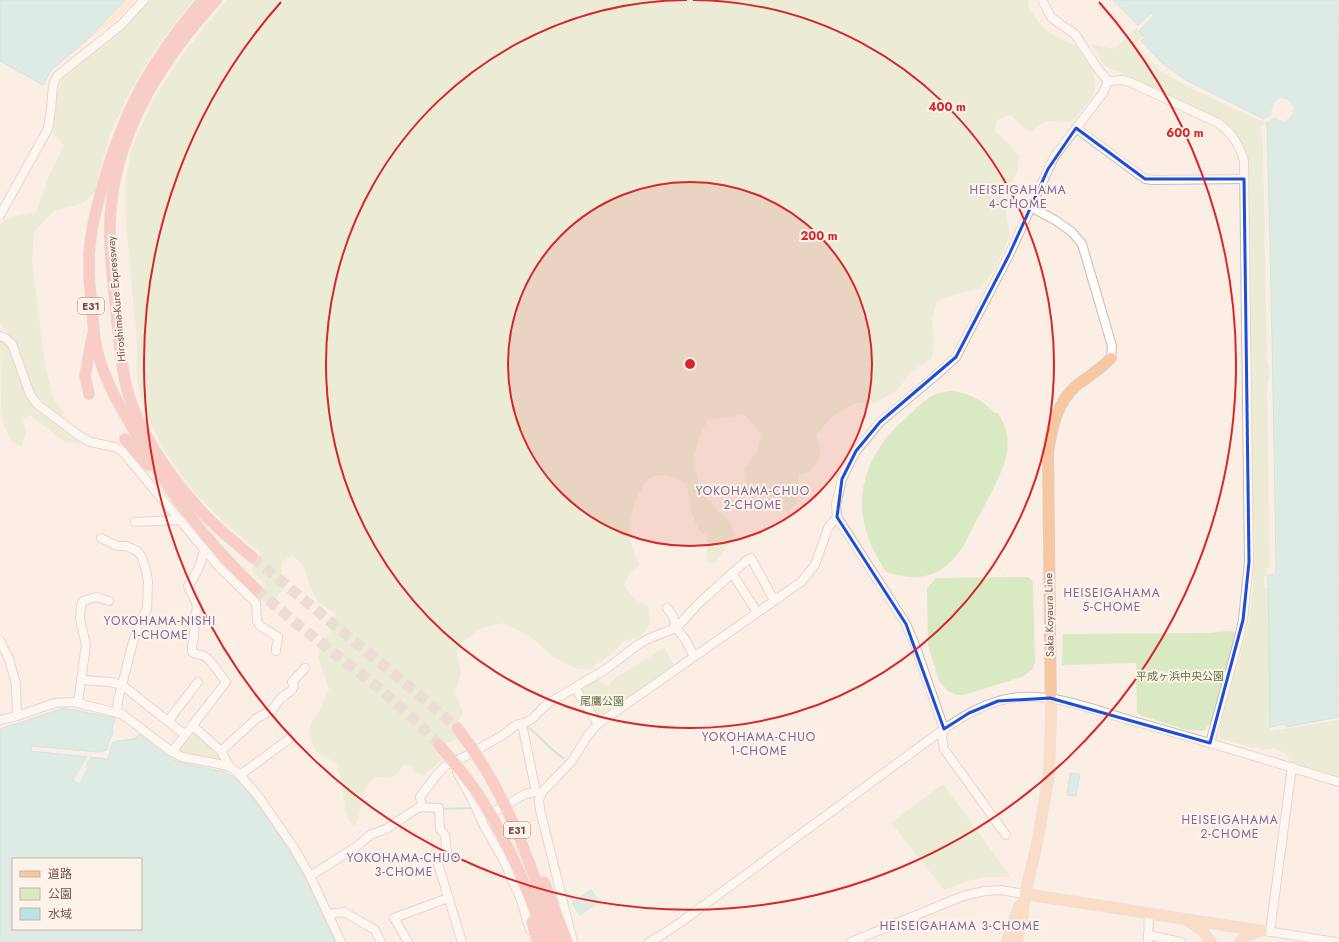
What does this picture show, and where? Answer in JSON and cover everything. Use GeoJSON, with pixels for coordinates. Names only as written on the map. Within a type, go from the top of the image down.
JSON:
{"type":"FeatureCollection","features":[{"type":"Feature","properties":{"kind":"highway","name":"Hiroshima-Kure Expressway"},"geometry":{"type":"LineString","coordinates":[[203,0],[180,28],[148,73],[131,106],[114,146],[100,195],[91,237],[89,276],[94,330],[99,357],[119,404],[182,515],[256,589]]}},
{"type":"Feature","properties":{"kind":"highway","name":"Hiroshima-Kure Expressway"},"geometry":{"type":"LineString","coordinates":[[216,0],[182,40],[162,68],[145,98],[131,128],[119,162],[112,196],[110,221],[111,268],[123,371],[131,403],[138,418],[163,463],[181,487],[212,522],[252,557]]}},
{"type":"Feature","properties":{"kind":"highway"},"geometry":{"type":"LineString","coordinates":[[89,394],[85,376],[94,330]]}},
{"type":"Feature","properties":{"kind":"highway"},"geometry":{"type":"LineString","coordinates":[[125,439],[182,515]]}},
{"type":"Feature","properties":{"kind":"highway","name":"E31"},"geometry":{"type":"LineString","coordinates":[[457,728],[494,782],[519,835],[539,889],[556,942]]}},
{"type":"Feature","properties":{"kind":"highway","name":"E31"},"geometry":{"type":"LineString","coordinates":[[439,745],[473,787],[486,806],[510,851],[524,883],[546,942]]}},
{"type":"Feature","properties":{"kind":"highway"},"geometry":{"type":"LineString","coordinates":[[455,765],[482,807],[516,878],[538,942]]}},
{"type":"Feature","properties":{"kind":"highway"},"geometry":{"type":"LineString","coordinates":[[494,782],[521,829],[535,860],[567,942]]}},
{"type":"Feature","properties":{"kind":"main road","name":"Saka Koyaura Line"},"geometry":{"type":"LineString","coordinates":[[1016,942],[1022,921],[1025,894],[1037,844],[1049,774],[1051,716],[1048,452],[1053,426],[1058,411],[1064,401],[1076,386],[1102,367],[1111,358]]}},
{"type":"Feature","properties":{"kind":"main road","name":"Saka Koyaura Line"},"geometry":{"type":"LineString","coordinates":[[1007,942],[1025,894]]}},
{"type":"Feature","properties":{"kind":"main road"},"geometry":{"type":"LineString","coordinates":[[1025,894],[1266,931]]}},
{"type":"Feature","properties":{"kind":"main road"},"geometry":{"type":"LineString","coordinates":[[1185,919],[1202,930],[1211,942]]}},
{"type":"Feature","properties":{"kind":"main road"},"geometry":{"type":"LineString","coordinates":[[1240,942],[1248,936],[1266,931]]}},
{"type":"Feature","properties":{"kind":"street"},"geometry":{"type":"LineString","coordinates":[[0,215],[48,129],[53,85],[57,76],[121,25],[144,0]]}},
{"type":"Feature","properties":{"kind":"street"},"geometry":{"type":"LineString","coordinates":[[1042,0],[1051,16],[1075,34],[1098,69],[1108,81]]}},
{"type":"Feature","properties":{"kind":"street"},"geometry":{"type":"LineString","coordinates":[[1108,81],[1122,80],[1130,82],[1218,123],[1235,139],[1244,160],[1249,562],[1246,599],[1238,642],[1210,743]]}},
{"type":"Feature","properties":{"kind":"street"},"geometry":{"type":"LineString","coordinates":[[1006,835],[944,749],[942,736],[944,729],[915,645],[906,624],[836,516],[836,505],[842,479],[856,451],[880,422],[956,357],[1009,255],[1054,157],[1103,93],[1108,81]]}},
{"type":"Feature","properties":{"kind":"street"},"geometry":{"type":"LineString","coordinates":[[1076,128],[1145,179],[1244,179]]}},
{"type":"Feature","properties":{"kind":"street"},"geometry":{"type":"LineString","coordinates":[[1031,207],[1055,220],[1072,232],[1082,244],[1112,346],[1111,358]]}},
{"type":"Feature","properties":{"kind":"street"},"geometry":{"type":"LineString","coordinates":[[0,336],[12,344],[30,394],[37,404],[76,434],[90,442],[115,447],[122,451],[138,472],[182,515],[204,550],[256,603],[260,626],[278,637],[275,647],[276,652]]}},
{"type":"Feature","properties":{"kind":"street"},"geometry":{"type":"LineString","coordinates":[[135,522],[182,515]]}},
{"type":"Feature","properties":{"kind":"street"},"geometry":{"type":"LineString","coordinates":[[481,819],[525,794],[542,792],[572,761],[588,735],[598,724],[801,582],[815,564],[828,528],[836,516]]}},
{"type":"Feature","properties":{"kind":"street"},"geometry":{"type":"LineString","coordinates":[[101,538],[117,546],[126,546],[137,551],[142,557],[146,570],[148,610],[140,620],[118,700],[118,712]]}},
{"type":"Feature","properties":{"kind":"street"},"geometry":{"type":"LineString","coordinates":[[172,752],[184,734],[226,682],[209,660],[204,656],[192,652],[197,608],[196,602],[188,586],[195,577],[204,550]]}},
{"type":"Feature","properties":{"kind":"street"},"geometry":{"type":"LineString","coordinates":[[422,807],[420,797],[445,766],[455,765],[516,725],[532,719],[547,704],[606,669],[639,644],[676,628],[698,604],[751,558],[774,600]]}},
{"type":"Feature","properties":{"kind":"street"},"geometry":{"type":"LineString","coordinates":[[732,573],[757,612]]}},
{"type":"Feature","properties":{"kind":"street"},"geometry":{"type":"LineString","coordinates":[[78,703],[86,645],[80,619],[81,605],[83,601],[96,596],[109,601]]}},
{"type":"Feature","properties":{"kind":"street"},"geometry":{"type":"LineString","coordinates":[[667,608],[674,616],[676,628],[685,639],[694,656]]}},
{"type":"Feature","properties":{"kind":"street"},"geometry":{"type":"LineString","coordinates":[[0,640],[9,659],[16,684],[17,716]]}},
{"type":"Feature","properties":{"kind":"street"},"geometry":{"type":"LineString","coordinates":[[221,751],[257,718],[272,710],[281,698],[292,690],[294,686],[292,682],[305,668]]}},
{"type":"Feature","properties":{"kind":"street"},"geometry":{"type":"LineString","coordinates":[[82,680],[110,682],[122,685],[184,734]]}},
{"type":"Feature","properties":{"kind":"street"},"geometry":{"type":"LineString","coordinates":[[168,721],[198,682]]}},
{"type":"Feature","properties":{"kind":"street"},"geometry":{"type":"LineString","coordinates":[[575,688],[598,724]]}},
{"type":"Feature","properties":{"kind":"street"},"geometry":{"type":"LineString","coordinates":[[654,941],[944,729],[969,713],[998,701],[1012,698],[1050,698],[1210,743],[1339,782]]}},
{"type":"Feature","properties":{"kind":"street"},"geometry":{"type":"LineString","coordinates":[[0,720],[55,703],[65,701],[78,703],[118,712],[131,720],[172,752],[182,757],[230,767]]}},
{"type":"Feature","properties":{"kind":"street"},"geometry":{"type":"LineString","coordinates":[[522,724],[538,793],[540,810],[573,942]]}},
{"type":"Feature","properties":{"kind":"street"},"geometry":{"type":"LineString","coordinates":[[192,725],[221,751],[230,767],[240,775],[259,797],[294,848],[310,876],[341,942]]}},
{"type":"Feature","properties":{"kind":"street"},"geometry":{"type":"LineString","coordinates":[[240,775],[289,739]]}},
{"type":"Feature","properties":{"kind":"street"},"geometry":{"type":"LineString","coordinates":[[455,765],[481,819],[504,861],[521,900],[533,942]]}},
{"type":"Feature","properties":{"kind":"street"},"geometry":{"type":"LineString","coordinates":[[1292,767],[1266,931],[1305,940],[1336,942]]}},
{"type":"Feature","properties":{"kind":"street"},"geometry":{"type":"LineString","coordinates":[[310,876],[356,847],[370,835],[386,829],[416,809],[422,807],[439,808],[440,829],[445,836],[447,852],[435,854],[462,942]]}},
{"type":"Feature","properties":{"kind":"street"},"geometry":{"type":"LineString","coordinates":[[852,942],[963,896],[985,891],[1000,890],[1025,894]]}},
{"type":"Feature","properties":{"kind":"street"},"geometry":{"type":"LineString","coordinates":[[408,942],[394,918],[448,898]]}},
{"type":"Feature","properties":{"kind":"street"},"geometry":{"type":"LineString","coordinates":[[329,914],[344,912],[375,930],[380,942]]}},
{"type":"Feature","properties":{"kind":"street"},"geometry":{"type":"LineString","coordinates":[[1149,913],[1148,939],[1181,942]]}},
{"type":"Feature","properties":{"kind":"highlighted area"},"geometry":{"type":"Polygon","coordinates":[[[1076,128],[1145,179],[1244,179],[1249,562],[1243,620],[1210,743],[1050,698],[998,701],[969,713],[944,729],[906,624],[837,517],[842,479],[856,451],[880,422],[956,357],[1009,255],[1048,169],[1076,128]]]}},
{"type":"Feature","properties":{"kind":"green space"},"geometry":{"type":"Polygon","coordinates":[[[148,0],[193,0],[152,54],[126,101],[109,136],[94,194],[81,204],[54,211],[34,232],[32,260],[45,365],[54,400],[64,412],[62,418],[36,395],[14,341],[0,323],[0,225],[4,219],[36,212],[49,176],[64,145],[53,133],[55,106],[59,86],[65,74],[99,50],[123,29],[148,0]]]}},
{"type":"Feature","properties":{"kind":"green space"},"geometry":{"type":"Polygon","coordinates":[[[227,0],[1028,0],[1029,9],[1043,28],[1056,37],[1075,45],[1091,66],[1096,85],[1093,96],[1076,118],[1068,122],[1049,121],[1041,124],[1031,132],[1023,127],[1011,115],[997,120],[995,131],[1019,156],[1017,172],[1003,196],[1010,235],[997,265],[982,288],[952,295],[937,301],[932,320],[934,339],[932,358],[910,373],[898,390],[875,403],[856,403],[835,414],[816,435],[820,447],[820,455],[810,472],[799,474],[797,503],[787,512],[777,505],[764,510],[753,502],[746,482],[744,468],[758,451],[761,434],[745,415],[708,419],[699,438],[694,458],[698,483],[713,506],[730,522],[735,534],[720,557],[713,564],[707,562],[707,536],[698,529],[691,511],[687,485],[679,480],[665,475],[650,478],[638,496],[631,519],[630,540],[640,565],[629,574],[624,585],[634,598],[648,607],[650,622],[646,630],[639,637],[625,641],[610,655],[589,670],[575,668],[553,657],[530,636],[504,623],[482,628],[465,640],[457,651],[461,672],[455,694],[463,712],[458,722],[451,727],[457,739],[446,743],[439,739],[432,746],[442,760],[424,776],[413,771],[411,765],[404,765],[398,773],[392,777],[375,777],[370,782],[364,793],[358,820],[355,826],[349,822],[336,763],[316,752],[309,734],[312,720],[319,712],[329,689],[318,657],[321,643],[337,623],[335,613],[318,602],[309,585],[304,566],[292,555],[282,562],[281,592],[271,605],[259,599],[266,585],[252,571],[260,553],[223,521],[193,491],[163,449],[145,412],[137,383],[137,345],[126,223],[125,188],[131,149],[155,96],[186,50],[227,0]]]}},
{"type":"Feature","properties":{"kind":"green space"},"geometry":{"type":"Polygon","coordinates":[[[1136,28],[1143,36],[1136,43],[1158,69],[1186,86],[1258,120],[1262,120],[1272,114],[1274,117],[1261,127],[1263,145],[1267,359],[1270,373],[1267,388],[1270,568],[1267,568],[1268,576],[1264,577],[1264,588],[1268,588],[1270,731],[1338,720],[1339,717],[1339,776],[1288,761],[1289,758],[1286,754],[1275,748],[1262,750],[1222,739],[1219,736],[1223,712],[1242,650],[1249,621],[1254,567],[1248,163],[1244,147],[1236,134],[1226,124],[1213,115],[1103,64],[1091,44],[1114,49],[1136,28]]]}},
{"type":"Feature","properties":{"kind":"green space"},"geometry":{"type":"Polygon","coordinates":[[[0,339],[9,346],[19,369],[26,396],[34,408],[82,444],[65,442],[30,415],[23,418],[26,433],[22,446],[13,443],[4,426],[1,412],[0,339]]]}},
{"type":"Feature","properties":{"kind":"green space"},"geometry":{"type":"Polygon","coordinates":[[[952,391],[964,393],[975,398],[985,404],[994,413],[998,413],[1004,424],[1007,435],[1008,446],[1003,467],[994,488],[964,545],[948,564],[939,571],[921,577],[910,577],[886,572],[876,556],[869,539],[862,511],[862,495],[870,466],[877,452],[896,427],[932,396],[952,391]]]}},
{"type":"Feature","properties":{"kind":"green space"},"geometry":{"type":"Polygon","coordinates":[[[1028,577],[1031,579],[1033,584],[1035,662],[1032,670],[1022,677],[964,695],[957,695],[948,691],[939,681],[928,646],[927,588],[936,578],[1028,577]]]}},
{"type":"Feature","properties":{"kind":"green space","name":"平成ヶ浜中央公園"},"geometry":{"type":"Polygon","coordinates":[[[1227,631],[1236,632],[1214,718],[1204,731],[1186,730],[1137,714],[1136,663],[1062,665],[1063,634],[1210,633],[1227,631]]]}},
{"type":"Feature","properties":{"kind":"green space","name":"尾鷹公園"},"geometry":{"type":"Polygon","coordinates":[[[665,648],[675,667],[599,722],[579,688],[597,678],[606,686],[609,685],[615,678],[657,651],[665,648]]]}},
{"type":"Feature","properties":{"kind":"green space"},"geometry":{"type":"Polygon","coordinates":[[[191,728],[213,745],[211,750],[217,755],[219,760],[178,755],[176,748],[191,728]]]}},
{"type":"Feature","properties":{"kind":"green space"},"geometry":{"type":"Polygon","coordinates":[[[943,784],[1011,877],[986,877],[968,881],[944,890],[891,823],[943,784]]]}},
{"type":"Feature","properties":{"kind":"sand"},"geometry":{"type":"Polygon","coordinates":[[[125,0],[135,0],[113,22],[87,40],[125,0]]]}},
{"type":"Feature","properties":{"kind":"water"},"geometry":{"type":"Polygon","coordinates":[[[0,0],[125,0],[87,40],[51,70],[43,85],[0,61],[0,0]]]}},
{"type":"Feature","properties":{"kind":"water"},"geometry":{"type":"Polygon","coordinates":[[[1113,0],[1339,0],[1338,717],[1286,727],[1285,724],[1270,727],[1268,575],[1276,574],[1267,123],[1264,119],[1186,80],[1162,63],[1141,41],[1145,38],[1139,31],[1154,16],[1151,13],[1138,25],[1113,0]]]}},
{"type":"Feature","properties":{"kind":"water"},"geometry":{"type":"Polygon","coordinates":[[[64,708],[115,718],[112,730],[113,733],[107,750],[98,752],[31,746],[31,751],[108,759],[112,743],[116,741],[135,739],[139,734],[171,759],[182,763],[225,772],[238,780],[283,841],[306,879],[336,942],[0,942],[0,729],[64,708]]]}},
{"type":"Feature","properties":{"kind":"water"},"geometry":{"type":"Polygon","coordinates":[[[1070,773],[1080,774],[1076,796],[1067,795],[1070,773]]]}},
{"type":"Feature","properties":{"kind":"water"},"geometry":{"type":"Polygon","coordinates":[[[591,890],[599,902],[580,915],[572,903],[591,890]]]}},
{"type":"Feature","properties":{"kind":"pier"},"geometry":{"type":"Polygon","coordinates":[[[1281,98],[1288,100],[1294,107],[1292,115],[1285,121],[1275,117],[1265,123],[1263,120],[1273,114],[1271,112],[1274,103],[1281,98]]]}},
{"type":"Feature","properties":{"kind":"pier"},"geometry":{"type":"Polygon","coordinates":[[[88,756],[90,757],[85,767],[87,769],[79,783],[74,780],[88,756]]]}},
{"type":"Feature","properties":{"kind":"waterway"},"geometry":{"type":"LineString","coordinates":[[526,726],[563,758]]}},
{"type":"Feature","properties":{"kind":"waterway"},"geometry":{"type":"LineString","coordinates":[[442,809],[473,808]]}},
{"type":"Feature","properties":{"kind":"tunnel"},"geometry":{"type":"LineString","coordinates":[[252,557],[428,702],[457,728]]}},
{"type":"Feature","properties":{"kind":"tunnel"},"geometry":{"type":"LineString","coordinates":[[256,589],[298,625],[379,688],[415,720],[439,745]]}},
{"type":"Feature","properties":{"kind":"district","name":"HEISEIGAHAMA 4-CHOME"},"geometry":{"type":"Point","coordinates":[1018,197]}},
{"type":"Feature","properties":{"kind":"district","name":"YOKOHAMA-CHUO 2-CHOME"},"geometry":{"type":"Point","coordinates":[753,498]}},
{"type":"Feature","properties":{"kind":"district","name":"HEISEIGAHAMA 5-CHOME"},"geometry":{"type":"Point","coordinates":[1112,600]}},
{"type":"Feature","properties":{"kind":"district","name":"YOKOHAMA-NISHI 1-CHOME"},"geometry":{"type":"Point","coordinates":[160,628]}},
{"type":"Feature","properties":{"kind":"district","name":"YOKOHAMA-CHUO 1-CHOME"},"geometry":{"type":"Point","coordinates":[759,744]}},
{"type":"Feature","properties":{"kind":"district","name":"HEISEIGAHAMA 2-CHOME"},"geometry":{"type":"Point","coordinates":[1230,827]}},
{"type":"Feature","properties":{"kind":"district","name":"YOKOHAMA-CHUO 3-CHOME"},"geometry":{"type":"Point","coordinates":[404,865]}},
{"type":"Feature","properties":{"kind":"district","name":"HEISEIGAHAMA 3-CHOME"},"geometry":{"type":"Point","coordinates":[960,926]}}]}
